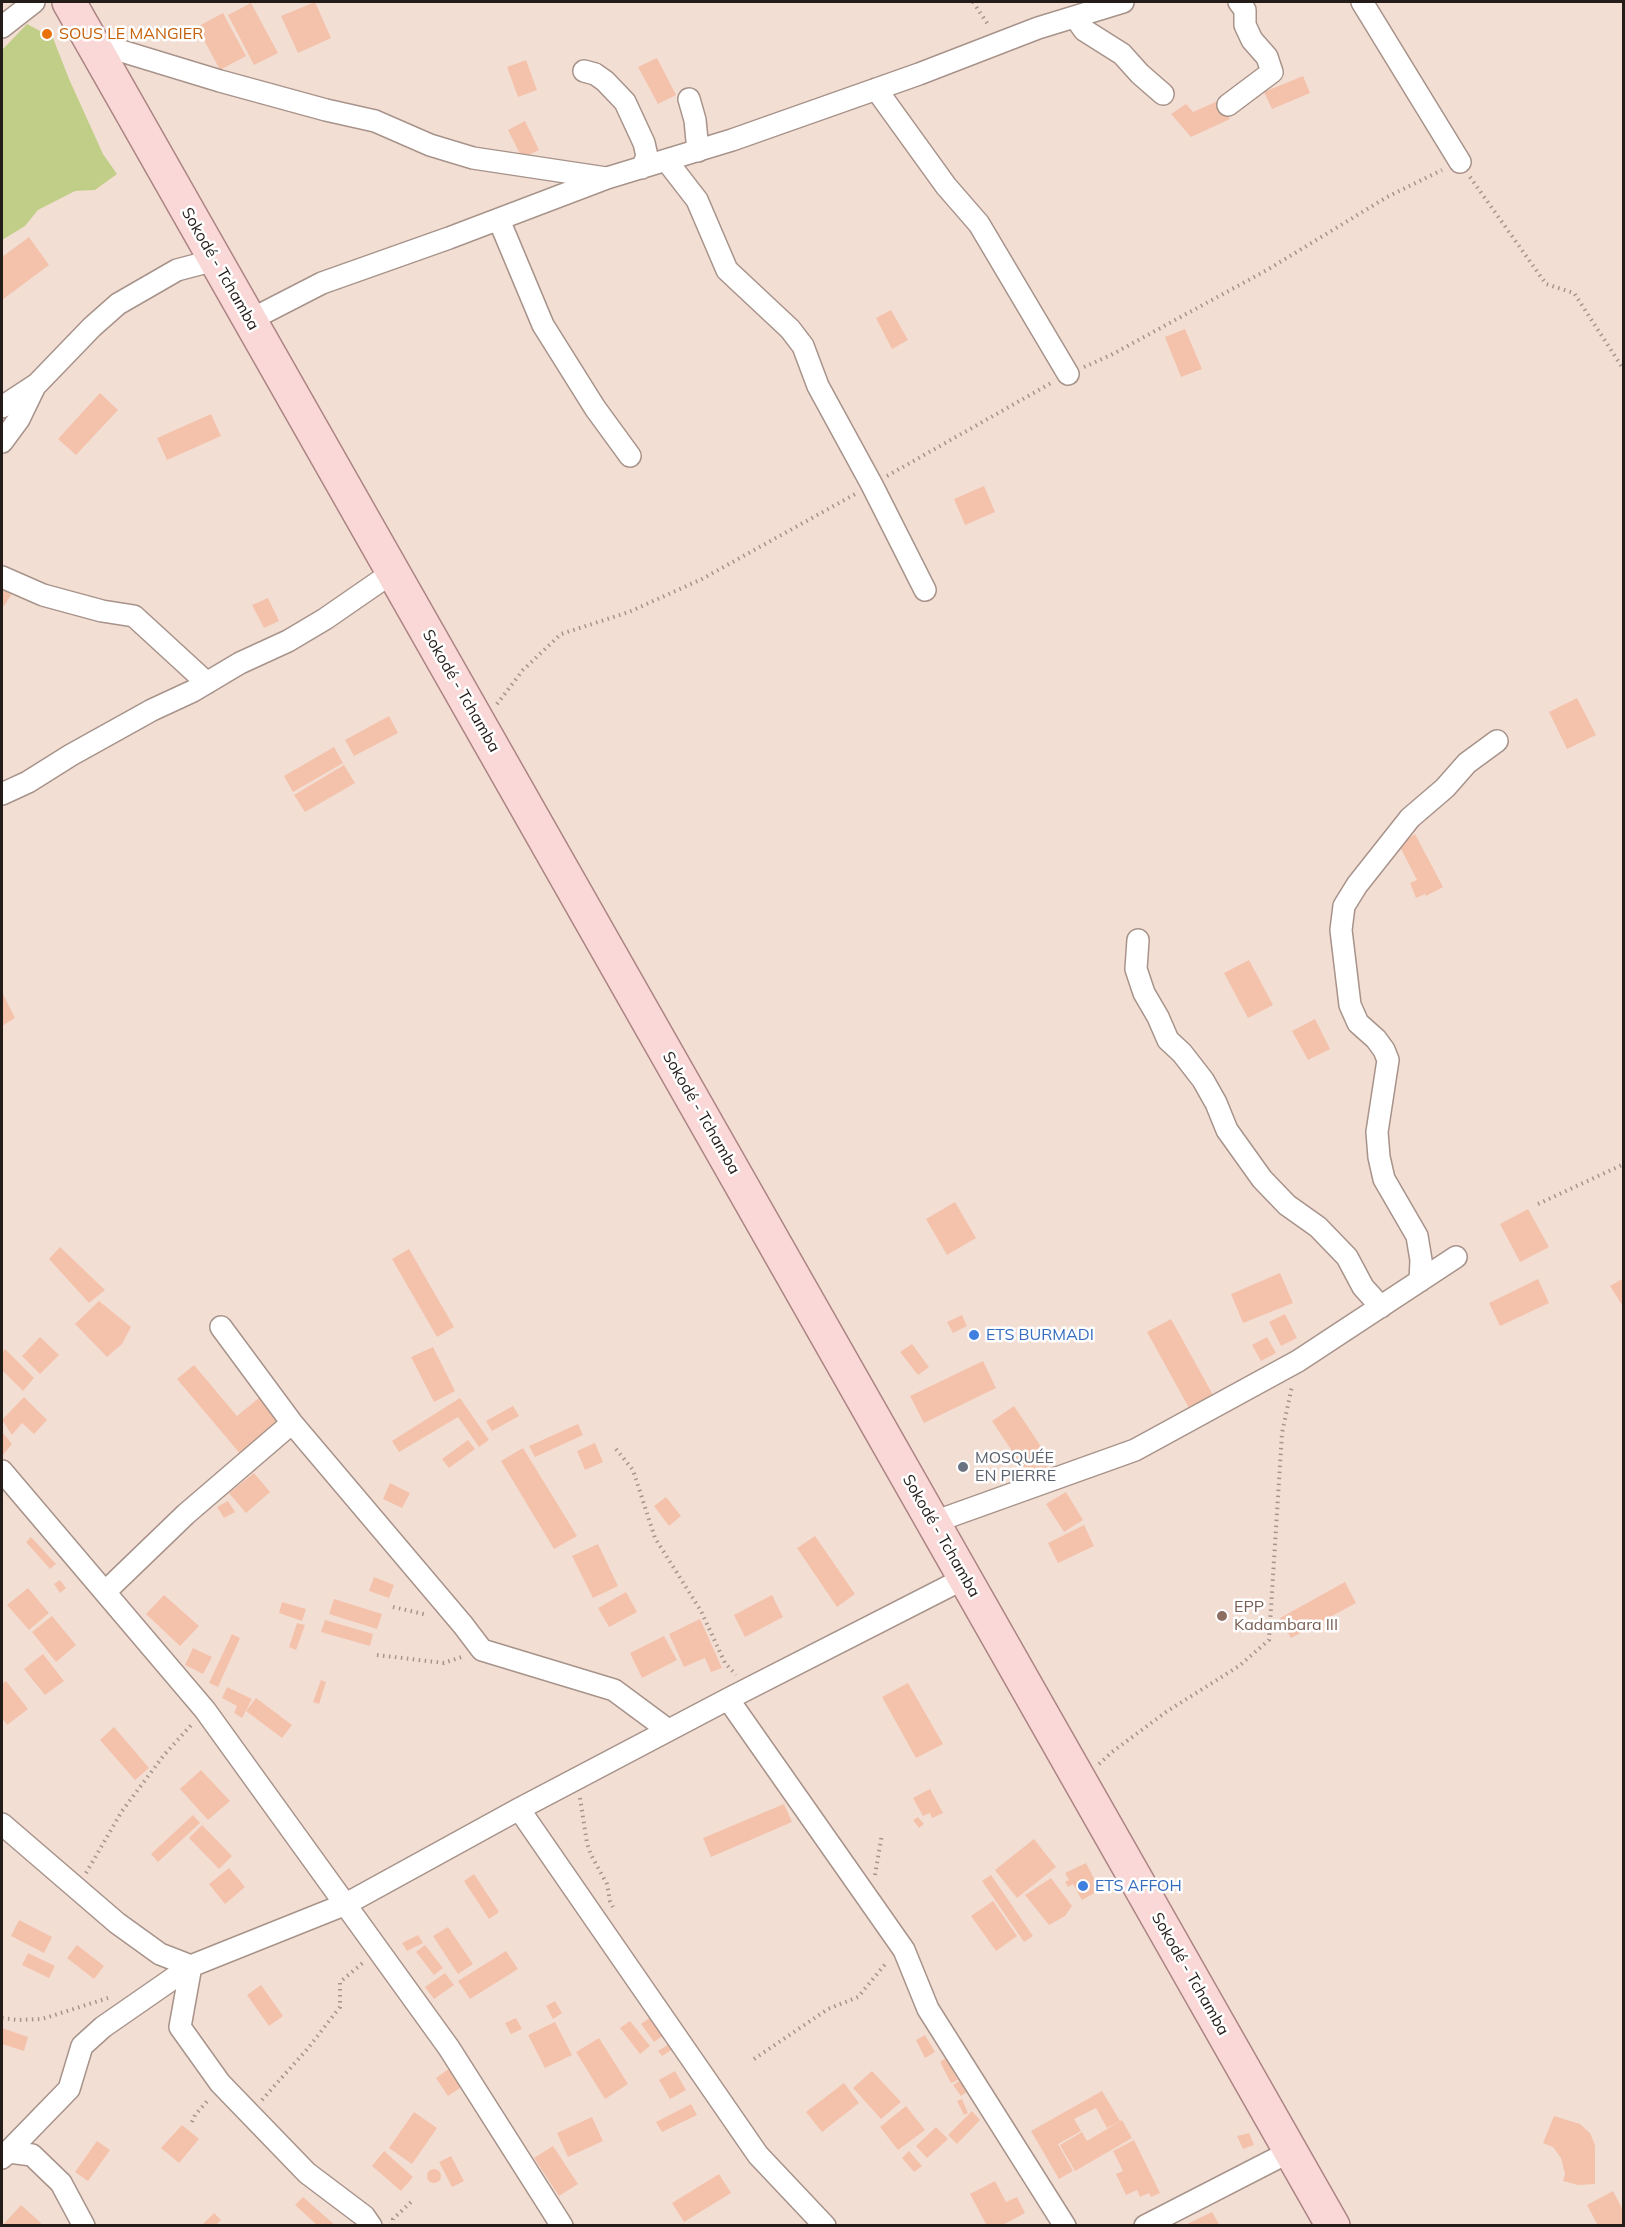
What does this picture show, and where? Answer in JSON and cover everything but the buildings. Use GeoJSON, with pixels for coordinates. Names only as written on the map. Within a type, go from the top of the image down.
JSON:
{"type":"FeatureCollection","features":[{"type":"Feature","properties":{"kind":"main road","name":"Sokodé - Tchamba"},"geometry":{"type":"LineString","coordinates":[[69,2],[1333,2226]]}},
{"type":"Feature","properties":{"kind":"street"},"geometry":{"type":"LineString","coordinates":[[2,27],[34,2]]}},
{"type":"Feature","properties":{"kind":"street"},"geometry":{"type":"LineString","coordinates":[[250,320],[322,283],[499,220],[607,178],[698,151],[1075,16],[1123,2]]}},
{"type":"Feature","properties":{"kind":"street"},"geometry":{"type":"LineString","coordinates":[[1228,105],[1272,72],[1267,57],[1252,40],[1245,25],[1245,10],[1239,2]]}},
{"type":"Feature","properties":{"kind":"street"},"geometry":{"type":"LineString","coordinates":[[1362,2],[1460,162]]}},
{"type":"Feature","properties":{"kind":"street"},"geometry":{"type":"LineString","coordinates":[[1075,16],[1084,30],[1122,54],[1163,94]]}},
{"type":"Feature","properties":{"kind":"street"},"geometry":{"type":"LineString","coordinates":[[92,42],[220,81],[375,121],[430,145],[473,158],[607,178]]}},
{"type":"Feature","properties":{"kind":"street"},"geometry":{"type":"LineString","coordinates":[[584,71],[595,74],[605,81],[625,102],[644,143],[647,156],[642,168]]}},
{"type":"Feature","properties":{"kind":"street"},"geometry":{"type":"LineString","coordinates":[[876,89],[946,186],[978,224],[1068,374]]}},
{"type":"Feature","properties":{"kind":"street"},"geometry":{"type":"LineString","coordinates":[[689,99],[695,120],[698,151]]}},
{"type":"Feature","properties":{"kind":"street"},"geometry":{"type":"LineString","coordinates":[[666,160],[697,200],[727,270],[790,329],[803,346],[818,386],[872,485],[925,590]]}},
{"type":"Feature","properties":{"kind":"street"},"geometry":{"type":"LineString","coordinates":[[499,220],[543,325],[595,408],[630,456]]}},
{"type":"Feature","properties":{"kind":"street"},"geometry":{"type":"LineString","coordinates":[[2,407],[37,384],[92,327],[118,304],[177,270],[215,260]]}},
{"type":"Feature","properties":{"kind":"street"},"geometry":{"type":"LineString","coordinates":[[2,442],[19,419],[37,384]]}},
{"type":"Feature","properties":{"kind":"street"},"geometry":{"type":"LineString","coordinates":[[2,794],[28,782],[71,754],[152,710],[306,630],[393,572]]}},
{"type":"Feature","properties":{"kind":"street"},"geometry":{"type":"LineString","coordinates":[[2,577],[49,597],[102,611],[134,616],[207,683]]}},
{"type":"Feature","properties":{"kind":"street"},"geometry":{"type":"LineString","coordinates":[[1420,1281],[1421,1260],[1417,1236],[1384,1179],[1379,1157],[1377,1132],[1388,1060],[1376,1039],[1358,1023],[1350,1005],[1341,930],[1344,906],[1357,885],[1410,818],[1445,788],[1467,764],[1497,741]]}},
{"type":"Feature","properties":{"kind":"street"},"geometry":{"type":"LineString","coordinates":[[1138,940],[1136,969],[1144,993],[1168,1040],[1182,1053],[1203,1080],[1227,1130],[1262,1179],[1287,1205],[1318,1227],[1347,1257],[1363,1287],[1381,1307]]}},
{"type":"Feature","properties":{"kind":"street"},"geometry":{"type":"LineString","coordinates":[[934,1522],[1135,1450],[1298,1361],[1456,1257]]}},
{"type":"Feature","properties":{"kind":"street"},"geometry":{"type":"LineString","coordinates":[[221,1327],[292,1422],[482,1650],[614,1690],[668,1730]]}},
{"type":"Feature","properties":{"kind":"street"},"geometry":{"type":"LineString","coordinates":[[105,1592],[186,1514],[292,1422]]}},
{"type":"Feature","properties":{"kind":"street"},"geometry":{"type":"LineString","coordinates":[[2,1471],[205,1710],[449,2048],[562,2226]]}},
{"type":"Feature","properties":{"kind":"street"},"geometry":{"type":"LineString","coordinates":[[5,2155],[69,2089],[82,2046],[103,2027],[191,1966],[346,1904],[728,1698],[965,1578]]}},
{"type":"Feature","properties":{"kind":"street"},"geometry":{"type":"LineString","coordinates":[[728,1698],[904,1950],[928,2009],[1065,2226]]}},
{"type":"Feature","properties":{"kind":"street"},"geometry":{"type":"LineString","coordinates":[[519,1809],[758,2155],[825,2226]]}},
{"type":"Feature","properties":{"kind":"street"},"geometry":{"type":"LineString","coordinates":[[2,1824],[117,1923],[160,1954],[191,1966]]}},
{"type":"Feature","properties":{"kind":"street"},"geometry":{"type":"LineString","coordinates":[[191,1966],[180,2027],[224,2088],[307,2173],[364,2216],[370,2226]]}},
{"type":"Feature","properties":{"kind":"street"},"geometry":{"type":"LineString","coordinates":[[27,2133],[32,2155],[61,2182],[84,2226]]}},
{"type":"Feature","properties":{"kind":"street"},"geometry":{"type":"LineString","coordinates":[[1145,2226],[1291,2151]]}},
{"type":"Feature","properties":{"kind":"street"},"geometry":{"type":"LineString","coordinates":[[5,2155],[32,2155]]}},
{"type":"Feature","properties":{"kind":"path"},"geometry":{"type":"LineString","coordinates":[[973,2],[1000,43]]}},
{"type":"Feature","properties":{"kind":"path"},"geometry":{"type":"LineString","coordinates":[[475,717],[500,702],[522,670],[561,634],[629,612],[702,579],[1068,374],[1111,356],[1267,270],[1387,197],[1460,162],[1546,284],[1574,293],[1623,370]]}},
{"type":"Feature","properties":{"kind":"path"},"geometry":{"type":"LineString","coordinates":[[1538,1204],[1623,1164]]}},
{"type":"Feature","properties":{"kind":"path"},"geometry":{"type":"LineString","coordinates":[[1081,1781],[1112,1752],[1166,1712],[1239,1666],[1269,1640],[1282,1433],[1298,1361]]}},
{"type":"Feature","properties":{"kind":"path"},"geometry":{"type":"LineString","coordinates":[[616,1449],[633,1470],[655,1538],[701,1611],[725,1663],[750,1687]]}},
{"type":"Feature","properties":{"kind":"path"},"geometry":{"type":"LineString","coordinates":[[377,1655],[444,1663],[482,1650]]}},
{"type":"Feature","properties":{"kind":"path"},"geometry":{"type":"LineString","coordinates":[[76,1889],[122,1811],[164,1755],[205,1710]]}},
{"type":"Feature","properties":{"kind":"path"},"geometry":{"type":"LineString","coordinates":[[581,1776],[579,1790],[587,1843],[607,1884],[610,1901],[615,1911]]}},
{"type":"Feature","properties":{"kind":"path"},"geometry":{"type":"LineString","coordinates":[[249,2114],[309,2047],[340,2007],[340,1982],[378,1949]]}},
{"type":"Feature","properties":{"kind":"path"},"geometry":{"type":"LineString","coordinates":[[754,2058],[828,2009],[858,1997],[889,1960],[904,1950]]}},
{"type":"Feature","properties":{"kind":"path"},"geometry":{"type":"LineString","coordinates":[[2,2018],[42,2019],[118,1996]]}},
{"type":"Feature","properties":{"kind":"path"},"geometry":{"type":"LineString","coordinates":[[192,2122],[195,2115],[212,2096],[224,2088]]}},
{"type":"Feature","properties":{"kind":"path"},"geometry":{"type":"LineString","coordinates":[[393,2226],[393,2219],[412,2201]]}},
{"type":"Feature","properties":{"kind":"green space"},"geometry":{"type":"Polygon","coordinates":[[[27,24],[53,38],[103,154],[117,174],[95,190],[75,191],[38,210],[25,226],[2,240],[2,50],[27,24]]]}},
{"type":"Feature","properties":{"kind":"place","name":"SOUS LE MANGIER"},"geometry":{"type":"Point","coordinates":[47,34]}},
{"type":"Feature","properties":{"kind":"place","name":"ETS BURMADI"},"geometry":{"type":"Point","coordinates":[974,1335]}},
{"type":"Feature","properties":{"kind":"place","name":"MOSQUÉE EN PIERRE"},"geometry":{"type":"Point","coordinates":[963,1467]}},
{"type":"Feature","properties":{"kind":"place","name":"EPP Kadambara III"},"geometry":{"type":"Point","coordinates":[1222,1616]}},
{"type":"Feature","properties":{"kind":"place","name":"ETS AFFOH"},"geometry":{"type":"Point","coordinates":[1083,1886]}}]}
